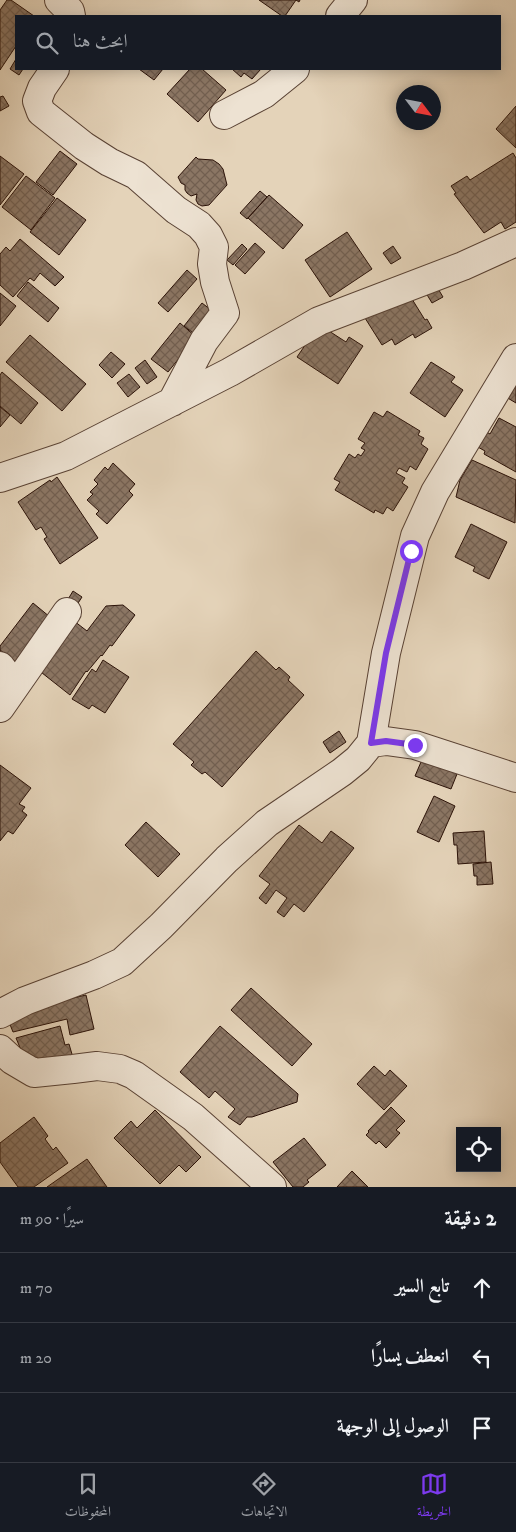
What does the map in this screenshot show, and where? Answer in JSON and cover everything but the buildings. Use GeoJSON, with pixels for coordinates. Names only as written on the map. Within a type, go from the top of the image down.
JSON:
{"type":"FeatureCollection","features":[{"type":"Feature","properties":{"kind":"street"},"geometry":{"type":"LineString","coordinates":[[59,0],[71,15]]}},
{"type":"Feature","properties":{"kind":"street"},"geometry":{"type":"LineString","coordinates":[[341,15],[353,0]]}},
{"type":"Feature","properties":{"kind":"street"},"geometry":{"type":"LineString","coordinates":[[54,70],[42,88],[37,101],[41,112],[84,146],[109,162],[136,175],[176,210],[199,225],[214,247],[212,264],[215,282],[225,313],[204,341],[172,402]]}},
{"type":"Feature","properties":{"kind":"street"},"geometry":{"type":"LineString","coordinates":[[224,115],[264,94],[294,70]]}},
{"type":"Feature","properties":{"kind":"street"},"geometry":{"type":"LineString","coordinates":[[0,478],[66,456],[230,372],[319,321],[463,266],[516,242]]}},
{"type":"Feature","properties":{"kind":"street"},"geometry":{"type":"LineString","coordinates":[[0,1014],[25,1001],[94,975],[122,962],[161,926],[227,859],[268,823],[342,772],[358,759],[371,743],[386,653],[414,536],[435,492],[516,358]]}},
{"type":"Feature","properties":{"kind":"street"},"geometry":{"type":"LineString","coordinates":[[0,708],[8,676],[67,612]]}},
{"type":"Feature","properties":{"kind":"street"},"geometry":{"type":"LineString","coordinates":[[371,743],[386,741],[415,745],[516,778]]}},
{"type":"Feature","properties":{"kind":"street"},"geometry":{"type":"LineString","coordinates":[[0,1049],[12,1060],[34,1073],[97,1066],[120,1069],[134,1075],[193,1117],[272,1187]]}},
{"type":"Feature","properties":{"kind":"route"},"geometry":{"type":"LineString","coordinates":[[411,551],[386,653],[371,743],[386,741],[415,745]]}}]}
